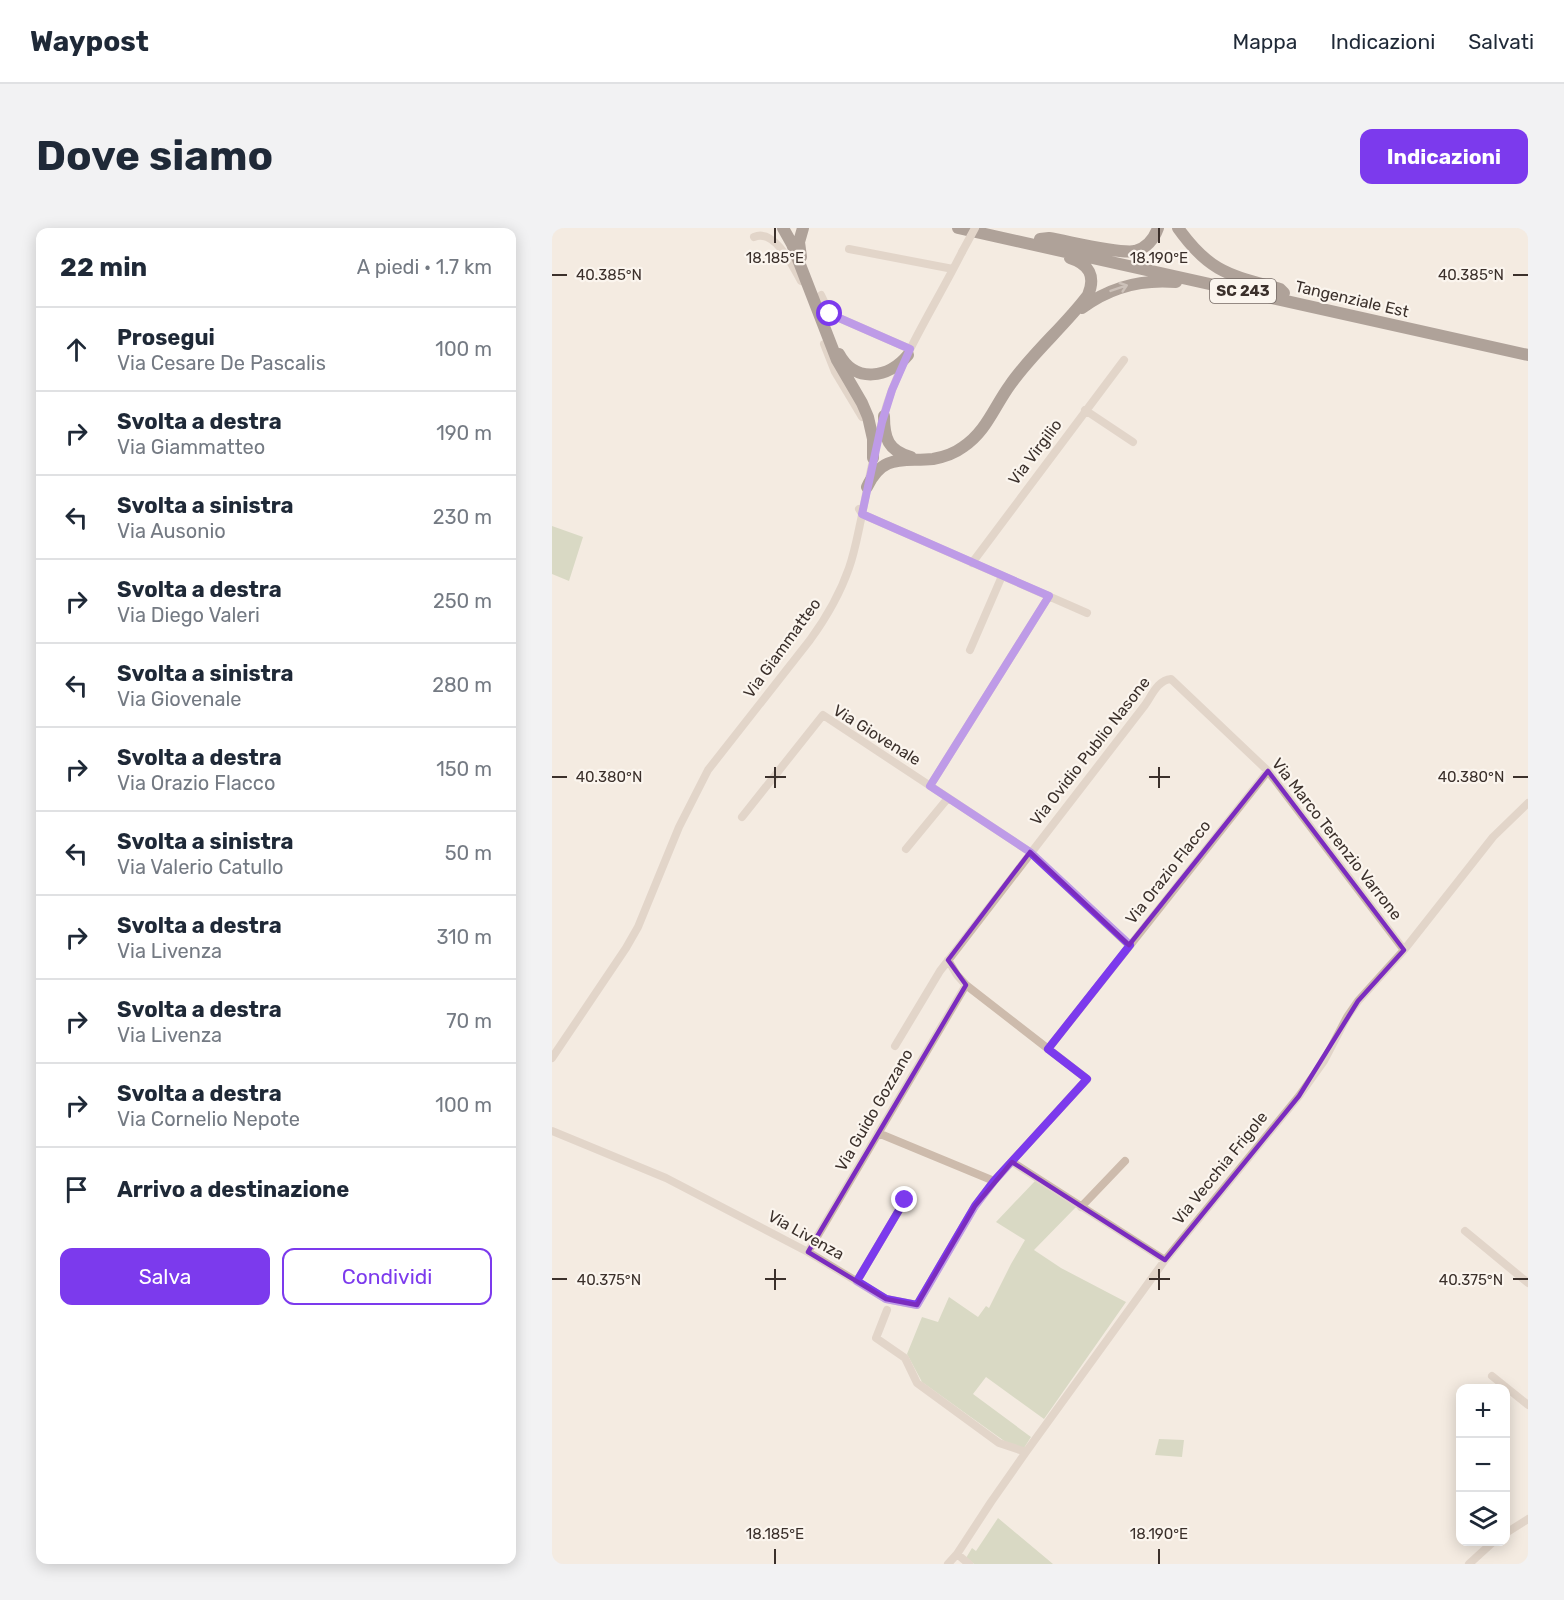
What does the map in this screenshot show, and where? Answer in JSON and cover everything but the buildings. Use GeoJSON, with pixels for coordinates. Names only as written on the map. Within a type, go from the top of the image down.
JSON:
{"type":"FeatureCollection","features":[{"type":"Feature","properties":{"kind":"highway"},"geometry":{"type":"LineString","coordinates":[[783,228],[837,360],[868,417],[873,439],[873,458]]}},
{"type":"Feature","properties":{"kind":"highway"},"geometry":{"type":"LineString","coordinates":[[803,228],[799,242],[802,261],[842,359],[857,371],[874,375],[889,371],[903,361],[909,352]]}},
{"type":"Feature","properties":{"kind":"highway","name":"Tangenziale Est"},"geometry":{"type":"LineString","coordinates":[[958,228],[1528,355]]}},
{"type":"Feature","properties":{"kind":"highway","name":"Tangenziale Est"},"geometry":{"type":"LineString","coordinates":[[992,228],[1528,347]]}},
{"type":"Feature","properties":{"kind":"highway"},"geometry":{"type":"LineString","coordinates":[[1040,239],[1049,238],[1129,251],[1144,248],[1156,234],[1158,228]]}},
{"type":"Feature","properties":{"kind":"highway"},"geometry":{"type":"LineString","coordinates":[[1178,228],[1199,254],[1217,268],[1234,276],[1280,289],[1284,293]]}},
{"type":"Feature","properties":{"kind":"highway"},"geometry":{"type":"LineString","coordinates":[[867,487],[875,473],[890,463],[906,459],[940,458],[956,452],[974,438],[983,429],[1009,385],[1088,295],[1092,283],[1089,270],[1077,260],[1022,245],[1017,241]]}},
{"type":"Feature","properties":{"kind":"highway"},"geometry":{"type":"LineString","coordinates":[[1069,318],[1105,293],[1136,283],[1167,281],[1224,291],[1236,290]]}},
{"type":"Feature","properties":{"kind":"highway"},"geometry":{"type":"LineString","coordinates":[[884,416],[886,437],[892,447],[905,455],[925,459]]}},
{"type":"Feature","properties":{"kind":"street","name":"Via Giammatteo"},"geometry":{"type":"LineString","coordinates":[[552,1058],[638,927],[679,827],[708,770],[810,640],[829,611],[849,567],[873,458],[892,390],[909,352],[975,228]]}},
{"type":"Feature","properties":{"kind":"street"},"geometry":{"type":"LineString","coordinates":[[754,237],[758,234],[771,237],[804,282]]}},
{"type":"Feature","properties":{"kind":"street"},"geometry":{"type":"LineString","coordinates":[[849,249],[953,269]]}},
{"type":"Feature","properties":{"kind":"street"},"geometry":{"type":"LineString","coordinates":[[821,295],[830,314],[909,352]]}},
{"type":"Feature","properties":{"kind":"street"},"geometry":{"type":"LineString","coordinates":[[824,344],[835,372],[865,424],[867,456],[859,503],[862,514],[1088,613]]}},
{"type":"Feature","properties":{"kind":"street","name":"Via Virgilio"},"geometry":{"type":"LineString","coordinates":[[972,563],[1124,360]]}},
{"type":"Feature","properties":{"kind":"street"},"geometry":{"type":"LineString","coordinates":[[1085,410],[1133,442]]}},
{"type":"Feature","properties":{"kind":"street"},"geometry":{"type":"LineString","coordinates":[[970,650],[1002,576]]}},
{"type":"Feature","properties":{"kind":"street"},"geometry":{"type":"LineString","coordinates":[[930,786],[1049,596]]}},
{"type":"Feature","properties":{"kind":"street","name":"Via Marco Terenzio Varrone"},"geometry":{"type":"LineString","coordinates":[[1165,679],[1171,679],[1268,771],[1404,950]]}},
{"type":"Feature","properties":{"kind":"street","name":"Via Ovidio Publio Nasone"},"geometry":{"type":"LineString","coordinates":[[895,1046],[948,960],[1165,679]]}},
{"type":"Feature","properties":{"kind":"street","name":"Via Giovenale"},"geometry":{"type":"LineString","coordinates":[[742,817],[823,716],[1030,852],[1130,945]]}},
{"type":"Feature","properties":{"kind":"street","name":"Via Orazio Flacco"},"geometry":{"type":"LineString","coordinates":[[1048,1049],[1268,771]]}},
{"type":"Feature","properties":{"kind":"street"},"geometry":{"type":"LineString","coordinates":[[906,849],[948,798]]}},
{"type":"Feature","properties":{"kind":"street","name":"Via Vecchia Frigole"},"geometry":{"type":"LineString","coordinates":[[948,1564],[957,1554],[990,1502],[1165,1260],[1299,1096],[1324,1061],[1358,1001],[1404,950],[1493,837],[1528,803]]}},
{"type":"Feature","properties":{"kind":"street"},"geometry":{"type":"LineString","coordinates":[[948,960],[966,985],[1048,1049]]}},
{"type":"Feature","properties":{"kind":"street","name":"Via Guido Gozzano"},"geometry":{"type":"LineString","coordinates":[[808,1252],[966,985]]}},
{"type":"Feature","properties":{"kind":"street","name":"Via Livenza"},"geometry":{"type":"LineString","coordinates":[[552,1131],[666,1178],[808,1252],[886,1299],[917,1305],[975,1206],[994,1181],[1087,1079],[1048,1049]]}},
{"type":"Feature","properties":{"kind":"street"},"geometry":{"type":"LineString","coordinates":[[878,1133],[994,1181]]}},
{"type":"Feature","properties":{"kind":"street"},"geometry":{"type":"LineString","coordinates":[[1081,1207],[1125,1161]]}},
{"type":"Feature","properties":{"kind":"street"},"geometry":{"type":"LineString","coordinates":[[1012,1162],[1165,1260]]}},
{"type":"Feature","properties":{"kind":"street"},"geometry":{"type":"LineString","coordinates":[[857,1281],[905,1200]]}},
{"type":"Feature","properties":{"kind":"street"},"geometry":{"type":"LineString","coordinates":[[1465,1231],[1528,1283]]}},
{"type":"Feature","properties":{"kind":"street"},"geometry":{"type":"LineString","coordinates":[[887,1310],[876,1338],[905,1358],[916,1383],[999,1443],[1026,1452]]}},
{"type":"Feature","properties":{"kind":"street"},"geometry":{"type":"LineString","coordinates":[[1492,1376],[1528,1405]]}},
{"type":"Feature","properties":{"kind":"street"},"geometry":{"type":"LineString","coordinates":[[1510,1530],[1528,1519]]}},
{"type":"Feature","properties":{"kind":"street"},"geometry":{"type":"LineString","coordinates":[[1469,1564],[1489,1546]]}},
{"type":"Feature","properties":{"kind":"street"},"geometry":{"type":"LineString","coordinates":[[957,1554],[969,1564]]}},
{"type":"Feature","properties":{"kind":"highlighted area"},"geometry":{"type":"Polygon","coordinates":[[[1268,771],[1404,950],[1358,1001],[1299,1096],[1165,1260],[1012,1162],[975,1206],[917,1305],[886,1299],[808,1252],[966,985],[948,960],[1030,852],[1129,945],[1268,771]]]}},
{"type":"Feature","properties":{"kind":"green space"},"geometry":{"type":"Polygon","coordinates":[[[552,526],[583,537],[569,581],[552,574],[552,526]]]}},
{"type":"Feature","properties":{"kind":"green space"},"geometry":{"type":"Polygon","coordinates":[[[1035,1181],[1076,1207],[1034,1250],[1061,1268],[1126,1302],[1044,1419],[986,1377],[973,1394],[1031,1437],[1024,1448],[1007,1443],[922,1382],[907,1354],[922,1317],[938,1322],[949,1297],[978,1317],[986,1306],[989,1308],[1025,1240],[996,1222],[1035,1181]]]}},
{"type":"Feature","properties":{"kind":"green space"},"geometry":{"type":"Polygon","coordinates":[[[1159,1439],[1184,1440],[1182,1457],[1155,1455],[1159,1439]]]}},
{"type":"Feature","properties":{"kind":"green space"},"geometry":{"type":"Polygon","coordinates":[[[998,1518],[1053,1564],[974,1564],[966,1558],[972,1548],[976,1551],[998,1518]]]}},
{"type":"Feature","properties":{"kind":"route"},"geometry":{"type":"LineString","coordinates":[[830,314],[910,349],[892,390],[882,422],[862,514],[1049,596],[930,786],[1030,852],[1130,945],[1048,1049],[1087,1079],[994,1181],[975,1206],[917,1305],[886,1299],[857,1281],[905,1200]]}}]}
